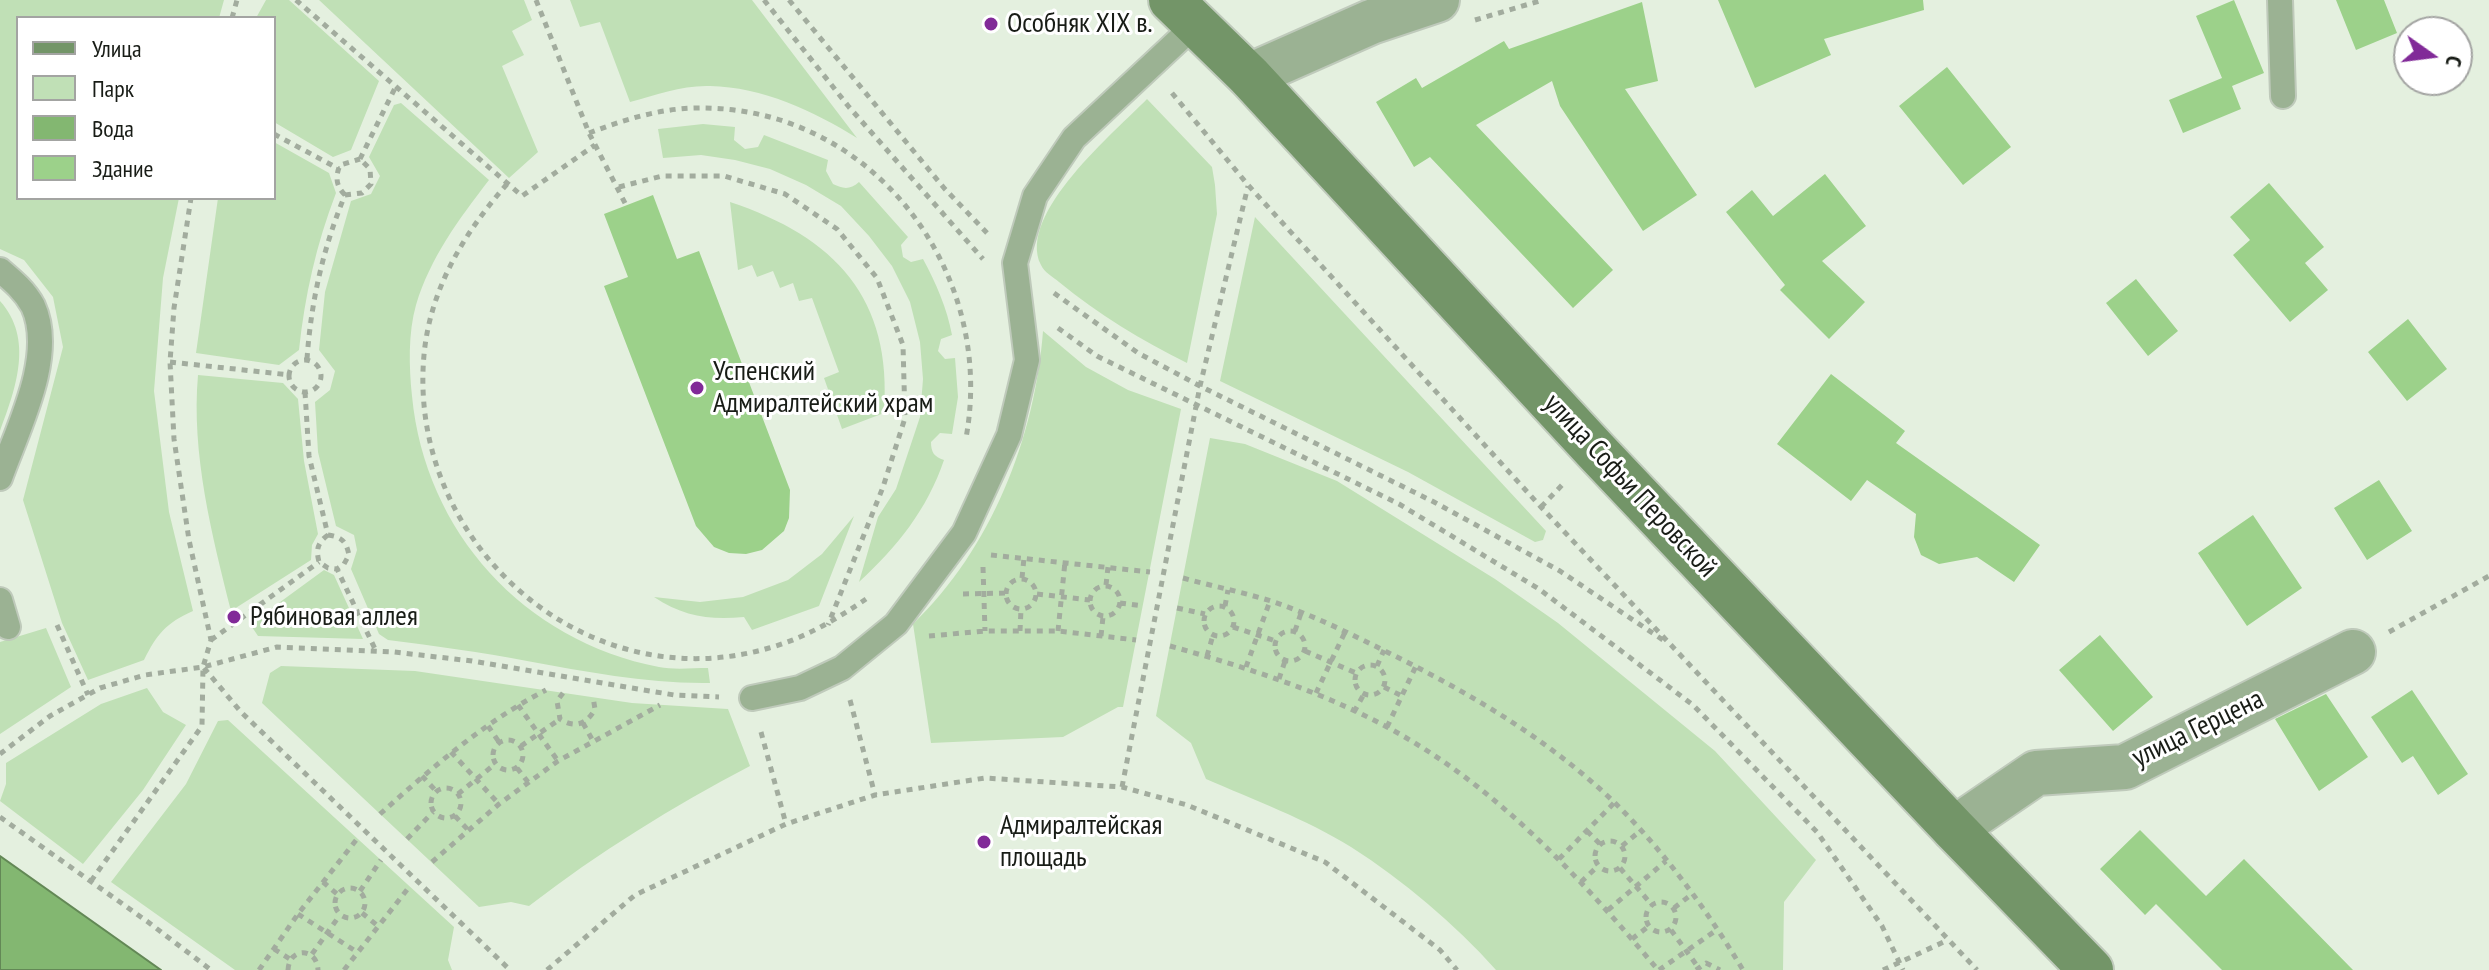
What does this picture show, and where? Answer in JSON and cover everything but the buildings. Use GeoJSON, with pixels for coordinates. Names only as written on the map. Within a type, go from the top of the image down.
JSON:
{"type":"FeatureCollection","features":[{"type":"Feature","properties":{"kind":"main road","name":"улица Софьи Перовской"},"geometry":{"type":"LineString","coordinates":[[1184,12],[1249,76],[1595,450],[2091,970]]}},
{"type":"Feature","properties":{"kind":"street"},"geometry":{"type":"LineString","coordinates":[[1249,76],[1371,22],[1437,0]]}},
{"type":"Feature","properties":{"kind":"street","name":"улица Герцена"},"geometry":{"type":"LineString","coordinates":[[1954,829],[2036,773],[2125,767],[2353,652]]}},
{"type":"Feature","properties":{"kind":"lane"},"geometry":{"type":"LineString","coordinates":[[2280,0],[2283,96]]}},
{"type":"Feature","properties":{"kind":"lane"},"geometry":{"type":"LineString","coordinates":[[752,698],[800,688],[842,668],[896,624],[964,533],[1009,435],[1027,360],[1015,263],[1035,196],[1074,138],[1150,67],[1184,12]]}},
{"type":"Feature","properties":{"kind":"lane"},"geometry":{"type":"LineString","coordinates":[[0,270],[22,289],[34,308],[40,337],[38,371],[0,478]]}},
{"type":"Feature","properties":{"kind":"lane"},"geometry":{"type":"LineString","coordinates":[[0,600],[8,627]]}},
{"type":"Feature","properties":{"kind":"path"},"geometry":{"type":"LineString","coordinates":[[296,0],[522,196],[595,145]]}},
{"type":"Feature","properties":{"kind":"path"},"geometry":{"type":"LineString","coordinates":[[536,0],[589,133],[626,205]]}},
{"type":"Feature","properties":{"kind":"path"},"geometry":{"type":"LineString","coordinates":[[764,0],[849,107],[972,249],[1043,317],[1097,356],[1399,504],[1539,589],[1693,705],[1817,832],[1882,926],[1903,970]]}},
{"type":"Feature","properties":{"kind":"path"},"geometry":{"type":"LineString","coordinates":[[789,0],[944,188],[1015,263],[1138,353],[1434,502],[1546,563],[1677,649]]}},
{"type":"Feature","properties":{"kind":"path"},"geometry":{"type":"LineString","coordinates":[[1150,67],[1248,185],[1541,507],[1977,970]]}},
{"type":"Feature","properties":{"kind":"path"},"geometry":{"type":"LineString","coordinates":[[360,159],[396,86]]}},
{"type":"Feature","properties":{"kind":"path"},"geometry":{"type":"LineString","coordinates":[[589,133],[648,112],[696,108],[744,112],[791,124],[835,145],[875,173],[908,207],[936,247],[956,291],[968,339],[972,387],[963,447]]}},
{"type":"Feature","properties":{"kind":"path"},"geometry":{"type":"LineString","coordinates":[[276,135],[339,169]]}},
{"type":"Feature","properties":{"kind":"path"},"geometry":{"type":"LineString","coordinates":[[345,195],[339,188],[336,175],[340,165],[360,159]]}},
{"type":"Feature","properties":{"kind":"path"},"geometry":{"type":"LineString","coordinates":[[345,195],[362,193],[371,184],[370,169],[360,159]]}},
{"type":"Feature","properties":{"kind":"path"},"geometry":{"type":"LineString","coordinates":[[619,187],[662,176],[724,176],[785,194],[837,229],[877,278],[903,345],[905,418],[883,487],[828,625]]}},
{"type":"Feature","properties":{"kind":"path"},"geometry":{"type":"LineString","coordinates":[[507,184],[460,245],[443,279],[431,316],[424,354],[423,392],[427,431],[436,468],[451,504],[470,537],[493,567],[521,594],[552,617],[586,635],[623,648],[660,656],[698,658],[768,649],[828,625],[868,598]]}},
{"type":"Feature","properties":{"kind":"path"},"geometry":{"type":"LineString","coordinates":[[1122,787],[1196,405],[1248,185]]}},
{"type":"Feature","properties":{"kind":"path"},"geometry":{"type":"LineString","coordinates":[[307,359],[319,274],[345,195]]}},
{"type":"Feature","properties":{"kind":"path"},"geometry":{"type":"LineString","coordinates":[[91,881],[202,726],[203,667],[211,640],[182,497],[174,439],[170,362],[174,308],[191,200]]}},
{"type":"Feature","properties":{"kind":"path"},"geometry":{"type":"LineString","coordinates":[[307,359],[317,363],[322,372],[319,384],[312,391],[298,391],[291,383],[289,370],[296,362],[307,359]]}},
{"type":"Feature","properties":{"kind":"path"},"geometry":{"type":"LineString","coordinates":[[170,362],[290,375]]}},
{"type":"Feature","properties":{"kind":"path"},"geometry":{"type":"LineString","coordinates":[[305,392],[309,456],[328,535]]}},
{"type":"Feature","properties":{"kind":"path"},"geometry":{"type":"LineString","coordinates":[[328,535],[339,537],[346,543],[349,555],[337,569],[319,562],[316,552],[320,541],[328,535]]}},
{"type":"Feature","properties":{"kind":"path"},"geometry":{"type":"LineString","coordinates":[[985,631],[984,554],[1150,572]]}},
{"type":"Feature","properties":{"kind":"path"},"geometry":{"type":"LineString","coordinates":[[1022,578],[1024,558]]}},
{"type":"Feature","properties":{"kind":"path"},"geometry":{"type":"LineString","coordinates":[[211,640],[319,562]]}},
{"type":"Feature","properties":{"kind":"path"},"geometry":{"type":"LineString","coordinates":[[1058,631],[1065,562]]}},
{"type":"Feature","properties":{"kind":"path"},"geometry":{"type":"LineString","coordinates":[[1106,585],[1108,567]]}},
{"type":"Feature","properties":{"kind":"path"},"geometry":{"type":"LineString","coordinates":[[337,569],[376,651]]}},
{"type":"Feature","properties":{"kind":"path"},"geometry":{"type":"LineString","coordinates":[[2353,652],[2489,576]]}},
{"type":"Feature","properties":{"kind":"path"},"geometry":{"type":"LineString","coordinates":[[1022,578],[1030,580],[1037,594],[1034,602],[1021,609],[1008,601],[1006,593],[1014,580],[1022,578]]}},
{"type":"Feature","properties":{"kind":"path"},"geometry":{"type":"LineString","coordinates":[[1183,578],[1270,601],[1346,630],[1482,702],[1545,743],[1615,802],[1692,894],[1743,970]]}},
{"type":"Feature","properties":{"kind":"path"},"geometry":{"type":"LineString","coordinates":[[1106,585],[1119,594],[1120,603],[1118,610],[1103,617],[1091,608],[1090,600],[1098,587],[1106,585]]}},
{"type":"Feature","properties":{"kind":"path"},"geometry":{"type":"LineString","coordinates":[[1225,606],[1228,590]]}},
{"type":"Feature","properties":{"kind":"path"},"geometry":{"type":"LineString","coordinates":[[956,593],[1006,593]]}},
{"type":"Feature","properties":{"kind":"path"},"geometry":{"type":"LineString","coordinates":[[1037,594],[1090,600]]}},
{"type":"Feature","properties":{"kind":"path"},"geometry":{"type":"LineString","coordinates":[[1246,667],[1270,601]]}},
{"type":"Feature","properties":{"kind":"path"},"geometry":{"type":"LineString","coordinates":[[1120,603],[1143,606]]}},
{"type":"Feature","properties":{"kind":"path"},"geometry":{"type":"LineString","coordinates":[[1225,606],[1231,611],[1233,627],[1227,633],[1213,635],[1206,630],[1205,614],[1209,608],[1225,606]]}},
{"type":"Feature","properties":{"kind":"path"},"geometry":{"type":"LineString","coordinates":[[1177,608],[1205,614]]}},
{"type":"Feature","properties":{"kind":"path"},"geometry":{"type":"LineString","coordinates":[[1020,631],[1021,609]]}},
{"type":"Feature","properties":{"kind":"path"},"geometry":{"type":"LineString","coordinates":[[1295,631],[1301,613]]}},
{"type":"Feature","properties":{"kind":"path"},"geometry":{"type":"LineString","coordinates":[[1101,636],[1103,617]]}},
{"type":"Feature","properties":{"kind":"path"},"geometry":{"type":"LineString","coordinates":[[57,625],[88,695]]}},
{"type":"Feature","properties":{"kind":"path"},"geometry":{"type":"LineString","coordinates":[[1233,627],[1276,641]]}},
{"type":"Feature","properties":{"kind":"path"},"geometry":{"type":"LineString","coordinates":[[1316,693],[1346,630]]}},
{"type":"Feature","properties":{"kind":"path"},"geometry":{"type":"LineString","coordinates":[[915,637],[985,631],[1058,631],[1136,640]]}},
{"type":"Feature","properties":{"kind":"path"},"geometry":{"type":"LineString","coordinates":[[1295,631],[1306,643],[1305,651],[1294,662],[1285,661],[1275,649],[1276,641],[1280,635],[1295,631]]}},
{"type":"Feature","properties":{"kind":"path"},"geometry":{"type":"LineString","coordinates":[[1207,656],[1213,635]]}},
{"type":"Feature","properties":{"kind":"path"},"geometry":{"type":"LineString","coordinates":[[1170,646],[1246,667],[1316,693],[1387,727],[1453,768],[1508,811],[1559,859],[1608,910],[1658,970],[1718,929]]}},
{"type":"Feature","properties":{"kind":"path"},"geometry":{"type":"LineString","coordinates":[[0,754],[50,716],[100,688],[145,675],[203,667],[277,647],[376,651],[472,661],[674,695],[752,698],[786,824]]}},
{"type":"Feature","properties":{"kind":"path"},"geometry":{"type":"LineString","coordinates":[[1377,666],[1384,650]]}},
{"type":"Feature","properties":{"kind":"path"},"geometry":{"type":"LineString","coordinates":[[1305,651],[1356,673]]}},
{"type":"Feature","properties":{"kind":"path"},"geometry":{"type":"LineString","coordinates":[[1279,679],[1285,661]]}},
{"type":"Feature","properties":{"kind":"path"},"geometry":{"type":"LineString","coordinates":[[1369,664],[1377,666],[1386,678],[1384,687],[1372,695],[1364,694],[1357,689],[1356,673],[1369,664]]}},
{"type":"Feature","properties":{"kind":"path"},"geometry":{"type":"LineString","coordinates":[[1387,727],[1416,666]]}},
{"type":"Feature","properties":{"kind":"path"},"geometry":{"type":"LineString","coordinates":[[203,667],[241,712],[510,970]]}},
{"type":"Feature","properties":{"kind":"path"},"geometry":{"type":"LineString","coordinates":[[842,668],[875,795]]}},
{"type":"Feature","properties":{"kind":"path"},"geometry":{"type":"LineString","coordinates":[[1384,687],[1402,696]]}},
{"type":"Feature","properties":{"kind":"path"},"geometry":{"type":"LineString","coordinates":[[380,814],[451,752],[518,705],[546,690]]}},
{"type":"Feature","properties":{"kind":"path"},"geometry":{"type":"LineString","coordinates":[[563,693],[557,701],[560,719],[568,724],[583,723],[589,719],[595,709],[593,697]]}},
{"type":"Feature","properties":{"kind":"path"},"geometry":{"type":"LineString","coordinates":[[1354,712],[1364,694]]}},
{"type":"Feature","properties":{"kind":"path"},"geometry":{"type":"LineString","coordinates":[[518,705],[558,761]]}},
{"type":"Feature","properties":{"kind":"path"},"geometry":{"type":"LineString","coordinates":[[432,862],[499,804],[558,761],[660,705]]}},
{"type":"Feature","properties":{"kind":"path"},"geometry":{"type":"LineString","coordinates":[[521,746],[560,719]]}},
{"type":"Feature","properties":{"kind":"path"},"geometry":{"type":"LineString","coordinates":[[583,723],[593,741]]}},
{"type":"Feature","properties":{"kind":"path"},"geometry":{"type":"LineString","coordinates":[[488,726],[499,742]]}},
{"type":"Feature","properties":{"kind":"path"},"geometry":{"type":"LineString","coordinates":[[507,739],[521,746],[524,753],[517,768],[510,770],[495,764],[492,756],[499,742],[507,739]]}},
{"type":"Feature","properties":{"kind":"path"},"geometry":{"type":"LineString","coordinates":[[451,752],[499,804]]}},
{"type":"Feature","properties":{"kind":"path"},"geometry":{"type":"LineString","coordinates":[[458,794],[495,764]]}},
{"type":"Feature","properties":{"kind":"path"},"geometry":{"type":"LineString","coordinates":[[517,768],[528,782]]}},
{"type":"Feature","properties":{"kind":"path"},"geometry":{"type":"LineString","coordinates":[[422,776],[436,791]]}},
{"type":"Feature","properties":{"kind":"path"},"geometry":{"type":"LineString","coordinates":[[547,970],[635,895],[786,824],[875,795],[985,778],[1122,787],[1187,805],[1325,862],[1440,950],[1457,970]]}},
{"type":"Feature","properties":{"kind":"path"},"geometry":{"type":"LineString","coordinates":[[452,789],[458,794],[460,810],[455,816],[440,818],[433,812],[431,805],[436,791],[452,789]]}},
{"type":"Feature","properties":{"kind":"path"},"geometry":{"type":"LineString","coordinates":[[1559,859],[1615,802]]}},
{"type":"Feature","properties":{"kind":"path"},"geometry":{"type":"LineString","coordinates":[[407,839],[433,812]]}},
{"type":"Feature","properties":{"kind":"path"},"geometry":{"type":"LineString","coordinates":[[455,816],[469,831]]}},
{"type":"Feature","properties":{"kind":"path"},"geometry":{"type":"LineString","coordinates":[[0,817],[211,970]]}},
{"type":"Feature","properties":{"kind":"path"},"geometry":{"type":"LineString","coordinates":[[1587,831],[1600,844]]}},
{"type":"Feature","properties":{"kind":"path"},"geometry":{"type":"LineString","coordinates":[[1622,846],[1640,831]]}},
{"type":"Feature","properties":{"kind":"path"},"geometry":{"type":"LineString","coordinates":[[259,970],[357,839]]}},
{"type":"Feature","properties":{"kind":"path"},"geometry":{"type":"LineString","coordinates":[[1616,841],[1622,846],[1625,854],[1620,868],[1612,871],[1598,866],[1594,858],[1600,844],[1616,841]]}},
{"type":"Feature","properties":{"kind":"path"},"geometry":{"type":"LineString","coordinates":[[360,891],[381,860]]}},
{"type":"Feature","properties":{"kind":"path"},"geometry":{"type":"LineString","coordinates":[[1608,910],[1666,861]]}},
{"type":"Feature","properties":{"kind":"path"},"geometry":{"type":"LineString","coordinates":[[1581,882],[1598,866]]}},
{"type":"Feature","properties":{"kind":"path"},"geometry":{"type":"LineString","coordinates":[[1620,868],[1652,905]]}},
{"type":"Feature","properties":{"kind":"path"},"geometry":{"type":"LineString","coordinates":[[323,882],[337,894]]}},
{"type":"Feature","properties":{"kind":"path"},"geometry":{"type":"LineString","coordinates":[[344,970],[410,886]]}},
{"type":"Feature","properties":{"kind":"path"},"geometry":{"type":"LineString","coordinates":[[352,888],[360,891],[365,906],[362,913],[347,918],[340,915],[334,901],[337,894],[352,888]]}},
{"type":"Feature","properties":{"kind":"path"},"geometry":{"type":"LineString","coordinates":[[1674,908],[1692,894]]}},
{"type":"Feature","properties":{"kind":"path"},"geometry":{"type":"LineString","coordinates":[[1668,903],[1674,908],[1677,915],[1671,930],[1655,931],[1649,926],[1647,911],[1652,905],[1668,903]]}},
{"type":"Feature","properties":{"kind":"path"},"geometry":{"type":"LineString","coordinates":[[362,913],[378,926]]}},
{"type":"Feature","properties":{"kind":"path"},"geometry":{"type":"LineString","coordinates":[[298,914],[357,952]]}},
{"type":"Feature","properties":{"kind":"path"},"geometry":{"type":"LineString","coordinates":[[312,954],[340,915]]}},
{"type":"Feature","properties":{"kind":"path"},"geometry":{"type":"LineString","coordinates":[[1632,939],[1649,926]]}},
{"type":"Feature","properties":{"kind":"path"},"geometry":{"type":"LineString","coordinates":[[1671,930],[1688,950],[1697,968],[1706,963],[1720,970]]}},
{"type":"Feature","properties":{"kind":"path"},"geometry":{"type":"LineString","coordinates":[[1883,970],[1948,940]]}},
{"type":"Feature","properties":{"kind":"path"},"geometry":{"type":"LineString","coordinates":[[273,949],[290,959]]}},
{"type":"Feature","properties":{"kind":"path"},"geometry":{"type":"LineString","coordinates":[[288,970],[290,959],[296,953],[304,952],[312,954],[317,960],[318,970]]}},
{"type":"Feature","properties":{"kind":"green space"},"geometry":{"type":"Polygon","coordinates":[[[0,0],[224,0],[220,16],[16,16],[16,200],[179,200],[163,278],[154,391],[169,512],[193,611],[163,630],[144,660],[88,680],[62,623],[23,500],[63,347],[53,297],[24,260],[0,249],[0,0]]]}},
{"type":"Feature","properties":{"kind":"green space"},"geometry":{"type":"Polygon","coordinates":[[[266,0],[289,0],[379,81],[351,150],[333,157],[276,123],[276,16],[257,16],[266,0]]]}},
{"type":"Feature","properties":{"kind":"green space"},"geometry":{"type":"Polygon","coordinates":[[[319,0],[524,0],[532,20],[512,31],[524,55],[502,66],[538,152],[509,178],[319,0]]]}},
{"type":"Feature","properties":{"kind":"green space"},"geometry":{"type":"Polygon","coordinates":[[[570,0],[752,0],[857,138],[787,102],[729,87],[690,87],[630,102],[600,22],[580,27],[570,0]]]}},
{"type":"Feature","properties":{"kind":"green space"},"geometry":{"type":"Polygon","coordinates":[[[1147,99],[1212,167],[1215,185],[1217,214],[1187,363],[1121,326],[1049,274],[1041,265],[1037,245],[1043,222],[1073,175],[1147,99]]]}},
{"type":"Feature","properties":{"kind":"green space"},"geometry":{"type":"Polygon","coordinates":[[[401,103],[489,180],[437,255],[413,316],[410,350],[412,396],[421,446],[437,492],[460,535],[490,573],[525,606],[565,633],[610,653],[665,668],[708,668],[710,683],[664,682],[618,676],[388,640],[379,634],[351,569],[357,550],[354,535],[336,526],[318,452],[315,402],[330,390],[335,371],[319,350],[325,292],[351,201],[371,194],[380,176],[369,157],[394,105],[401,103]]]}},
{"type":"Feature","properties":{"kind":"green space"},"geometry":{"type":"Polygon","coordinates":[[[703,124],[735,127],[734,140],[745,149],[758,147],[764,135],[828,160],[826,171],[837,186],[849,187],[859,182],[908,237],[901,245],[903,257],[911,262],[923,259],[944,305],[952,335],[941,339],[938,351],[945,359],[955,358],[958,397],[952,434],[940,433],[931,442],[934,454],[944,460],[920,511],[886,555],[859,582],[878,517],[896,489],[920,417],[923,379],[920,342],[910,302],[892,266],[869,236],[841,206],[806,185],[770,169],[735,160],[701,155],[663,158],[658,129],[703,124]]]}},
{"type":"Feature","properties":{"kind":"green space"},"geometry":{"type":"Polygon","coordinates":[[[276,143],[329,173],[336,193],[312,270],[299,350],[279,365],[196,353],[218,200],[276,200],[276,143]]]}},
{"type":"Feature","properties":{"kind":"green space"},"geometry":{"type":"Polygon","coordinates":[[[730,202],[767,216],[800,234],[827,254],[850,278],[867,305],[878,336],[884,372],[884,413],[842,429],[824,378],[839,372],[812,298],[799,301],[793,283],[780,288],[773,271],[757,277],[752,265],[738,270],[730,202]]]}},
{"type":"Feature","properties":{"kind":"green space"},"geometry":{"type":"Polygon","coordinates":[[[1255,217],[1546,531],[1543,540],[1535,542],[1408,472],[1220,381],[1255,217]]]}},
{"type":"Feature","properties":{"kind":"green space"},"geometry":{"type":"Polygon","coordinates":[[[0,301],[17,331],[19,364],[12,398],[0,431],[0,301]]]}},
{"type":"Feature","properties":{"kind":"green space"},"geometry":{"type":"Polygon","coordinates":[[[1043,331],[1086,367],[1128,390],[1181,409],[1123,707],[1063,737],[931,743],[913,624],[965,562],[1004,490],[1030,411],[1043,331]]]}},
{"type":"Feature","properties":{"kind":"green space"},"geometry":{"type":"Polygon","coordinates":[[[198,375],[283,383],[298,399],[304,461],[318,534],[312,545],[311,560],[231,611],[210,524],[200,464],[198,375]]]}},
{"type":"Feature","properties":{"kind":"green space"},"geometry":{"type":"Polygon","coordinates":[[[1210,438],[1245,444],[1337,481],[1495,579],[1558,623],[1715,751],[1816,860],[1784,902],[1783,970],[1496,970],[1428,904],[1351,847],[1298,819],[1206,779],[1191,743],[1156,716],[1210,438]]]}},
{"type":"Feature","properties":{"kind":"green space"},"geometry":{"type":"Polygon","coordinates":[[[854,516],[819,606],[752,630],[744,617],[698,616],[654,597],[700,602],[743,597],[788,580],[822,554],[854,516]]]}},
{"type":"Feature","properties":{"kind":"green space"},"geometry":{"type":"Polygon","coordinates":[[[324,570],[334,575],[363,639],[258,636],[250,624],[324,570]]]}},
{"type":"Feature","properties":{"kind":"green space"},"geometry":{"type":"Polygon","coordinates":[[[46,628],[71,687],[0,734],[0,642],[46,628]]]}},
{"type":"Feature","properties":{"kind":"green space"},"geometry":{"type":"Polygon","coordinates":[[[281,666],[415,671],[632,703],[728,709],[750,766],[636,831],[529,906],[511,902],[479,907],[262,703],[270,673],[281,666]]]}},
{"type":"Feature","properties":{"kind":"green space"},"geometry":{"type":"Polygon","coordinates":[[[147,688],[163,712],[186,725],[143,790],[83,864],[0,801],[6,784],[6,763],[101,704],[147,688]]]}},
{"type":"Feature","properties":{"kind":"green space"},"geometry":{"type":"Polygon","coordinates":[[[228,720],[454,927],[448,960],[452,970],[235,970],[111,882],[186,784],[218,721],[228,720]]]}},
{"type":"Feature","properties":{"kind":"water"},"geometry":{"type":"Polygon","coordinates":[[[0,856],[161,970],[0,970],[0,856]]]}},
{"type":"Feature","properties":{"kind":"place","name":"Особняк XIX в."},"geometry":{"type":"Point","coordinates":[991,24]}},
{"type":"Feature","properties":{"kind":"place","name":"Успенский Адмиралтейский храм"},"geometry":{"type":"Point","coordinates":[697,388]}},
{"type":"Feature","properties":{"kind":"place","name":"Рябиновая аллея"},"geometry":{"type":"Point","coordinates":[234,617]}},
{"type":"Feature","properties":{"kind":"place","name":"Адмиралтейская площадь"},"geometry":{"type":"Point","coordinates":[984,842]}}]}
